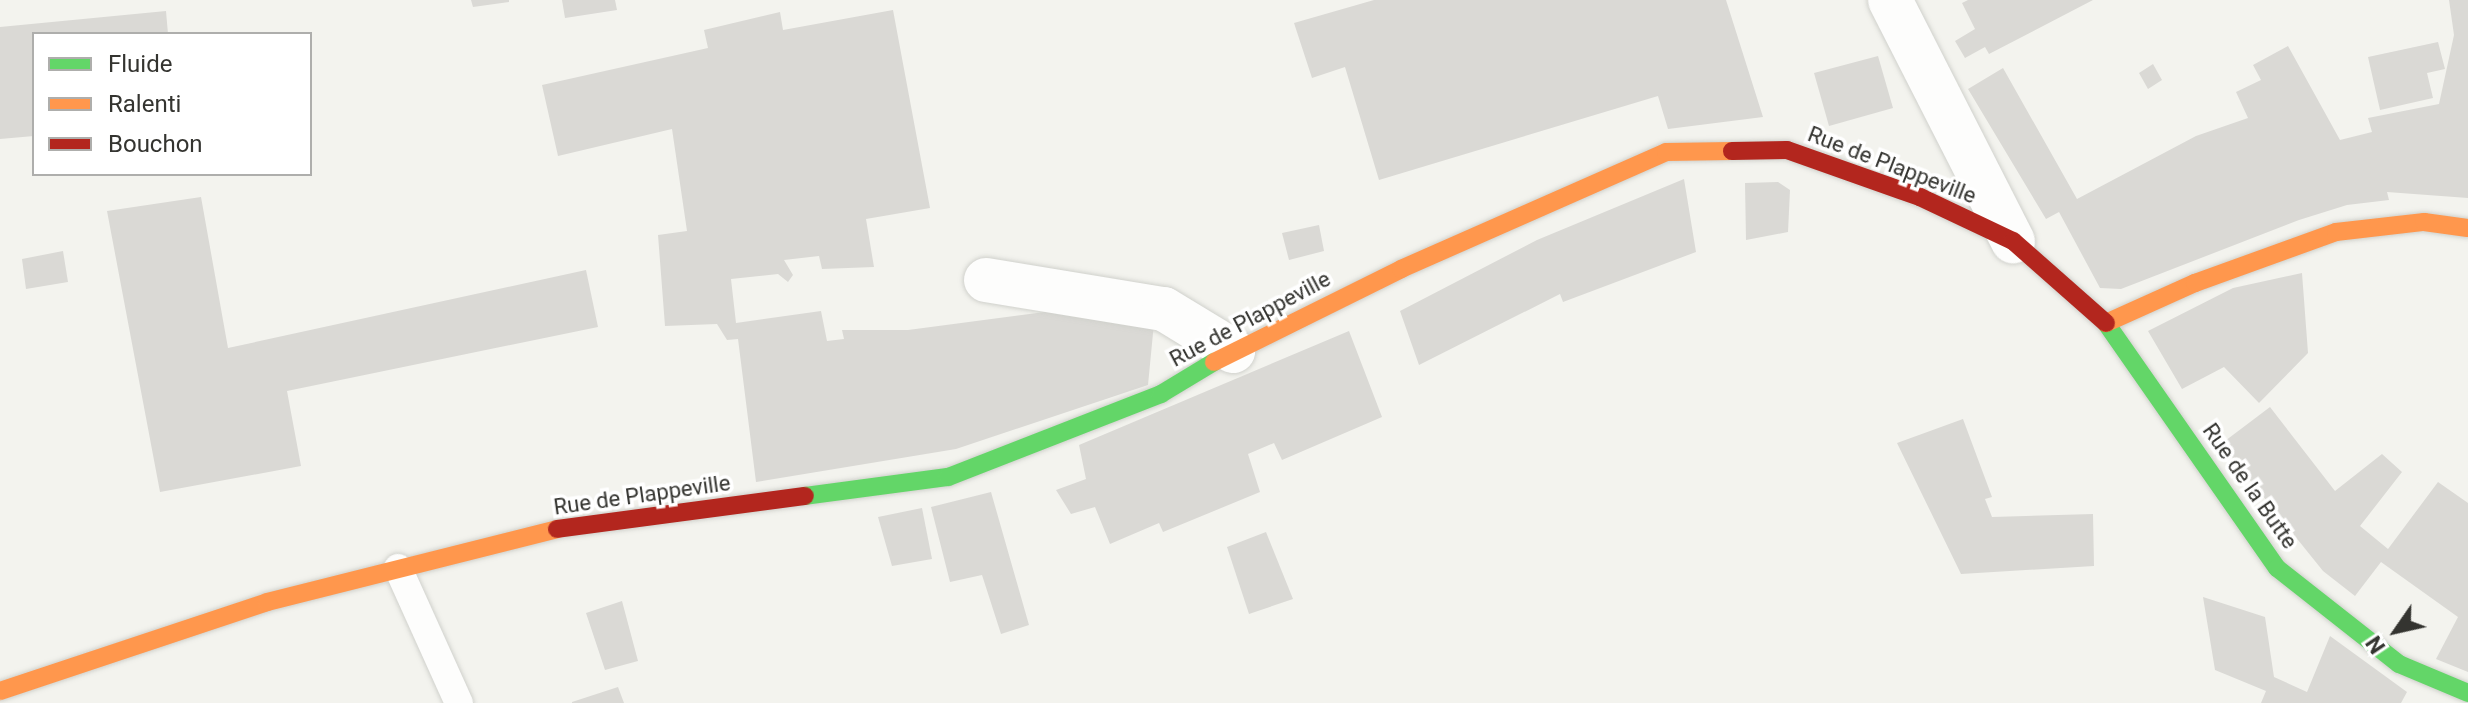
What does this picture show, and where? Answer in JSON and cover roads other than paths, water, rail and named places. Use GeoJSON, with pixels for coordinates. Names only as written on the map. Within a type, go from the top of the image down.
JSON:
{"type":"FeatureCollection","features":[{"type":"Feature","properties":{"kind":"street"},"geometry":{"type":"LineString","coordinates":[[1890,0],[2013,241]]}},
{"type":"Feature","properties":{"kind":"street","name":"Rue de Plappeville"},"geometry":{"type":"LineString","coordinates":[[0,691],[267,602],[553,530],[948,477],[1161,394],[1233,351],[1401,269],[1666,152],[1787,150],[1920,197],[2013,241],[2106,323]]}},
{"type":"Feature","properties":{"kind":"street"},"geometry":{"type":"LineString","coordinates":[[2106,323],[2195,283],[2336,232],[2424,222],[2468,228]]}},
{"type":"Feature","properties":{"kind":"street"},"geometry":{"type":"LineString","coordinates":[[986,280],[1164,309],[1233,351]]}},
{"type":"Feature","properties":{"kind":"street","name":"Rue de la Butte"},"geometry":{"type":"LineString","coordinates":[[2106,323],[2277,568],[2399,664],[2468,693]]}},
{"type":"Feature","properties":{"kind":"lane"},"geometry":{"type":"LineString","coordinates":[[398,568],[459,703]]}}]}
